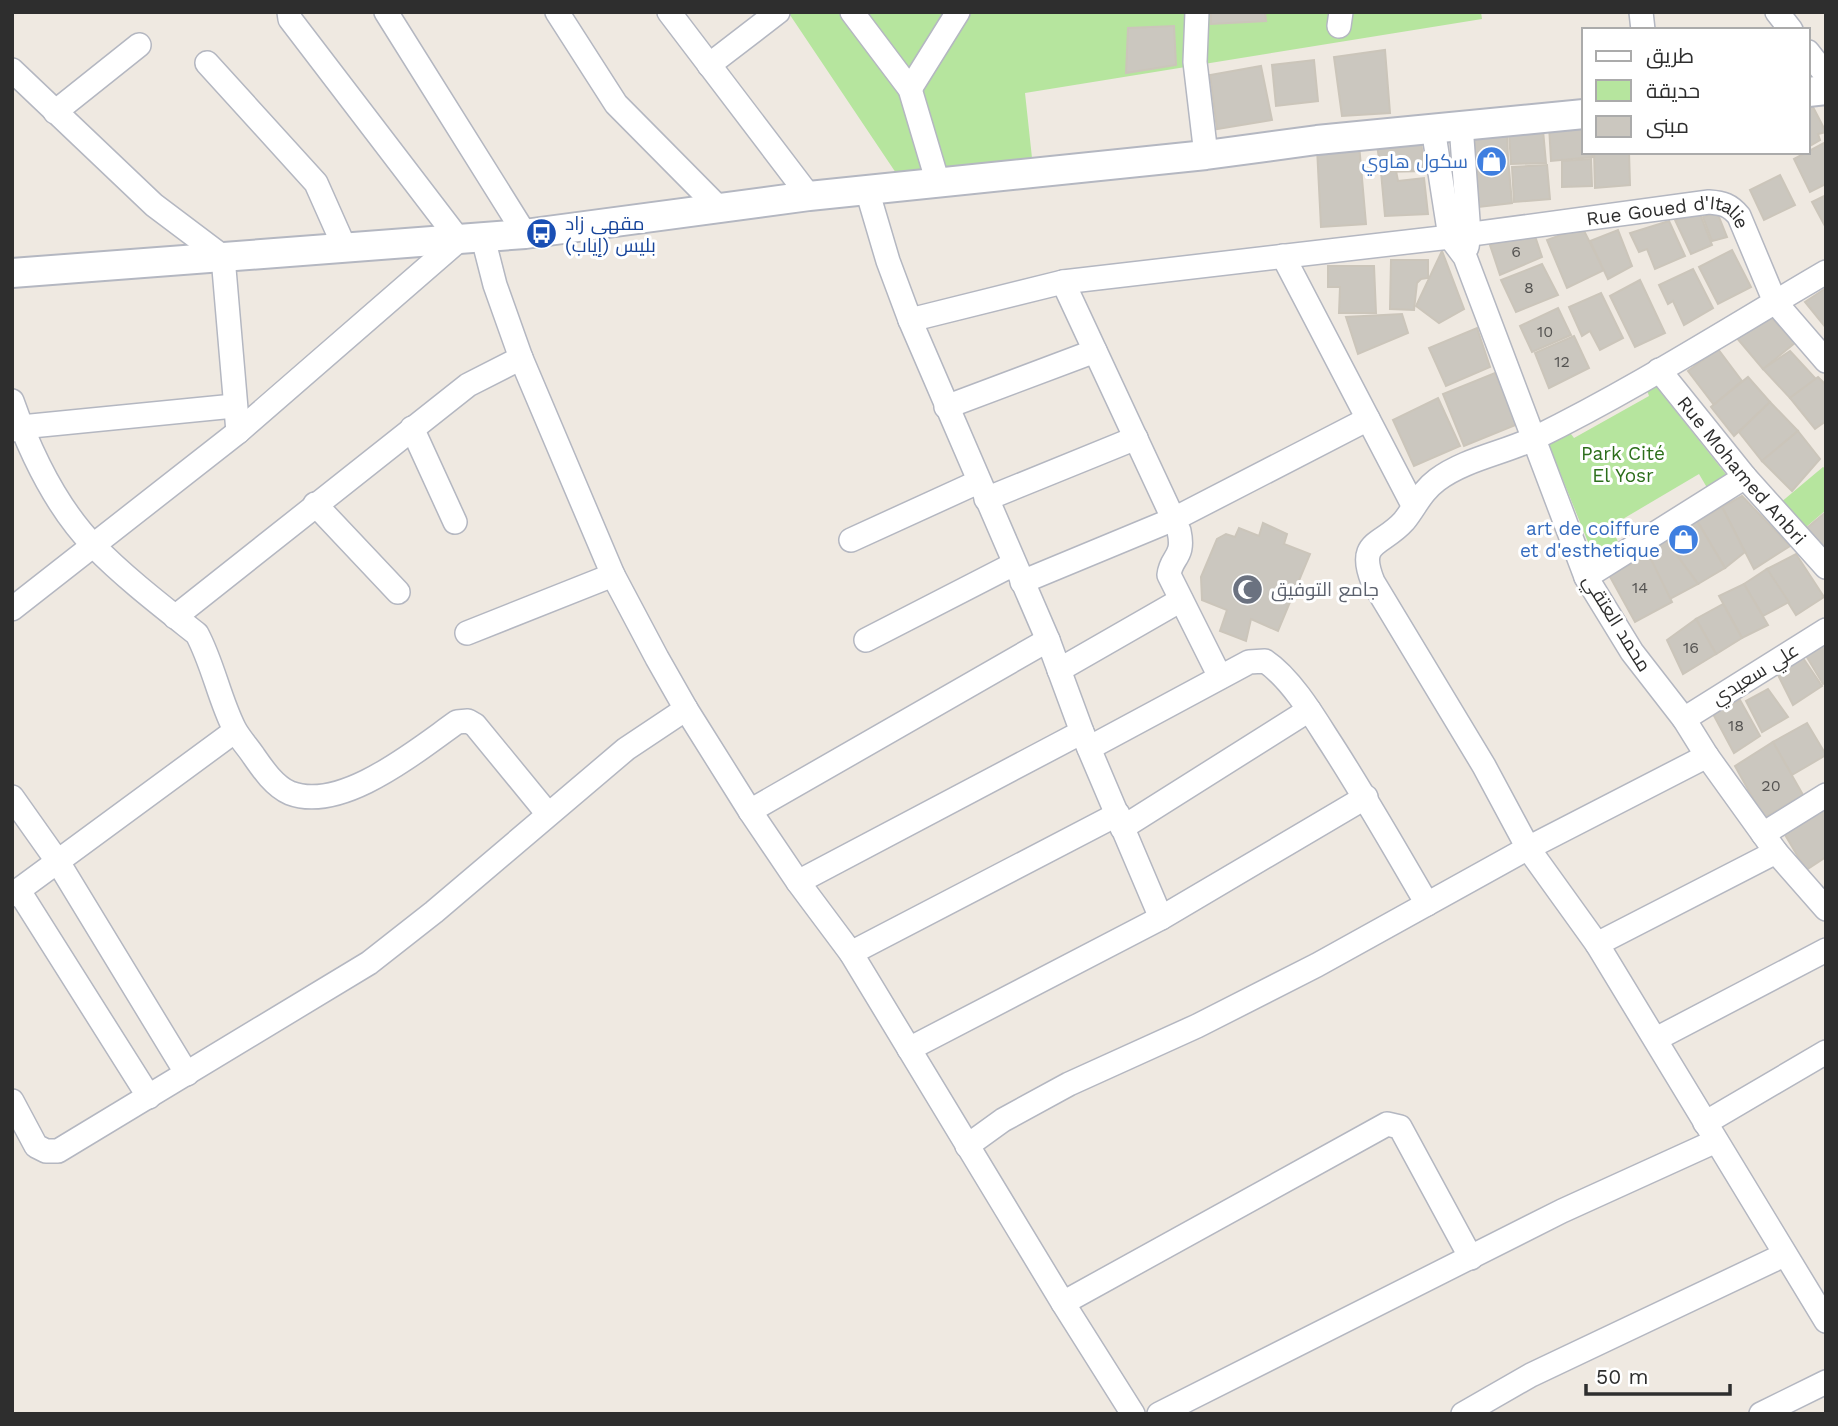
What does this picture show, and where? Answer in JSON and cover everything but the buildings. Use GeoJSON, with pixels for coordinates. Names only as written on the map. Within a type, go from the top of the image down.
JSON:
{"type":"FeatureCollection","features":[{"type":"Feature","properties":{"kind":"street"},"geometry":{"type":"LineString","coordinates":[[289,12],[290,19],[471,239],[495,285],[521,358],[613,575],[686,709],[798,883],[851,953],[1133,1414]]}},
{"type":"Feature","properties":{"kind":"street"},"geometry":{"type":"LineString","coordinates":[[386,12],[526,233]]}},
{"type":"Feature","properties":{"kind":"street"},"geometry":{"type":"LineString","coordinates":[[557,12],[617,104],[719,208]]}},
{"type":"Feature","properties":{"kind":"street"},"geometry":{"type":"LineString","coordinates":[[669,12],[809,196]]}},
{"type":"Feature","properties":{"kind":"street"},"geometry":{"type":"LineString","coordinates":[[709,65],[778,12]]}},
{"type":"Feature","properties":{"kind":"street"},"geometry":{"type":"LineString","coordinates":[[852,12],[910,89],[938,183]]}},
{"type":"Feature","properties":{"kind":"street"},"geometry":{"type":"LineString","coordinates":[[910,89],[958,12]]}},
{"type":"Feature","properties":{"kind":"street"},"geometry":{"type":"LineString","coordinates":[[1197,12],[1195,62],[1206,155]]}},
{"type":"Feature","properties":{"kind":"street"},"geometry":{"type":"LineString","coordinates":[[1777,12],[1789,28]]}},
{"type":"Feature","properties":{"kind":"street"},"geometry":{"type":"LineString","coordinates":[[55,112],[139,45]]}},
{"type":"Feature","properties":{"kind":"street"},"geometry":{"type":"LineString","coordinates":[[1810,55],[1826,75]]}},
{"type":"Feature","properties":{"kind":"street"},"geometry":{"type":"LineString","coordinates":[[207,64],[316,183],[344,246]]}},
{"type":"Feature","properties":{"kind":"street"},"geometry":{"type":"LineString","coordinates":[[12,70],[154,205],[223,257],[238,432]]}},
{"type":"Feature","properties":{"kind":"street"},"geometry":{"type":"LineString","coordinates":[[12,273],[344,246],[471,239],[809,196],[1582,114]]}},
{"type":"Feature","properties":{"kind":"street","name":"محمد العتقي"},"geometry":{"type":"LineString","coordinates":[[1459,235],[1461,125]]}},
{"type":"Feature","properties":{"kind":"street","name":"محمد العتقي"},"geometry":{"type":"LineString","coordinates":[[1433,128],[1465,257],[1586,578],[1632,652],[1684,719],[1770,843],[1826,909]]}},
{"type":"Feature","properties":{"kind":"street"},"geometry":{"type":"LineString","coordinates":[[867,190],[888,261],[910,320],[1048,640],[1085,740],[1161,918]]}},
{"type":"Feature","properties":{"kind":"street","name":"Rue Goued d'Italie"},"geometry":{"type":"LineString","coordinates":[[1459,235],[1722,202],[1732,207],[1745,224],[1775,302],[1826,361]]}},
{"type":"Feature","properties":{"kind":"street"},"geometry":{"type":"LineString","coordinates":[[910,320],[1063,282],[1459,235]]}},
{"type":"Feature","properties":{"kind":"street"},"geometry":{"type":"LineString","coordinates":[[12,609],[238,432],[471,239]]}},
{"type":"Feature","properties":{"kind":"street"},"geometry":{"type":"LineString","coordinates":[[1283,256],[1413,505]]}},
{"type":"Feature","properties":{"kind":"street"},"geometry":{"type":"LineString","coordinates":[[1826,272],[1660,370],[1533,439],[1439,478],[1413,505],[1405,520],[1372,544],[1367,554],[1366,567],[1484,766],[1528,848],[1597,944],[1826,1321]]}},
{"type":"Feature","properties":{"kind":"street"},"geometry":{"type":"LineString","coordinates":[[1063,282],[1179,531],[1181,545],[1170,575],[1220,677]]}},
{"type":"Feature","properties":{"kind":"street"},"geometry":{"type":"LineString","coordinates":[[946,407],[1095,351]]}},
{"type":"Feature","properties":{"kind":"street"},"geometry":{"type":"LineString","coordinates":[[175,617],[468,385],[521,358]]}},
{"type":"Feature","properties":{"kind":"street","name":"Rue Mohamed Anbri"},"geometry":{"type":"LineString","coordinates":[[1660,370],[1745,477],[1826,567]]}},
{"type":"Feature","properties":{"kind":"street"},"geometry":{"type":"LineString","coordinates":[[12,401],[17,429],[64,507],[94,545],[197,634],[236,731],[274,781],[289,792],[312,797],[360,785],[387,771],[457,722],[468,721],[475,725],[548,814]]}},
{"type":"Feature","properties":{"kind":"street"},"geometry":{"type":"LineString","coordinates":[[17,429],[234,405]]}},
{"type":"Feature","properties":{"kind":"street"},"geometry":{"type":"LineString","coordinates":[[866,640],[1018,573],[1174,519],[1368,419]]}},
{"type":"Feature","properties":{"kind":"street"},"geometry":{"type":"LineString","coordinates":[[412,428],[455,522]]}},
{"type":"Feature","properties":{"kind":"street"},"geometry":{"type":"LineString","coordinates":[[851,540],[1136,438]]}},
{"type":"Feature","properties":{"kind":"street"},"geometry":{"type":"LineString","coordinates":[[1586,578],[1745,477]]}},
{"type":"Feature","properties":{"kind":"street"},"geometry":{"type":"LineString","coordinates":[[315,504],[398,592]]}},
{"type":"Feature","properties":{"kind":"street"},"geometry":{"type":"LineString","coordinates":[[467,633],[613,575]]}},
{"type":"Feature","properties":{"kind":"street"},"geometry":{"type":"LineString","coordinates":[[1059,670],[1181,600]]}},
{"type":"Feature","properties":{"kind":"street","name":"علي سعيدي"},"geometry":{"type":"LineString","coordinates":[[1684,719],[1826,630]]}},
{"type":"Feature","properties":{"kind":"street"},"geometry":{"type":"LineString","coordinates":[[750,811],[1048,640]]}},
{"type":"Feature","properties":{"kind":"street"},"geometry":{"type":"LineString","coordinates":[[798,883],[1085,740],[1258,660],[1265,661],[1278,671],[1309,710],[1366,797],[1427,904]]}},
{"type":"Feature","properties":{"kind":"street"},"geometry":{"type":"LineString","coordinates":[[12,1101],[36,1146],[46,1151],[58,1151],[369,963],[435,912],[626,749],[686,709]]}},
{"type":"Feature","properties":{"kind":"street"},"geometry":{"type":"LineString","coordinates":[[851,953],[1120,821],[1309,710]]}},
{"type":"Feature","properties":{"kind":"street"},"geometry":{"type":"LineString","coordinates":[[149,1097],[16,893],[236,731]]}},
{"type":"Feature","properties":{"kind":"street"},"geometry":{"type":"LineString","coordinates":[[967,1146],[1003,1120],[1069,1084],[1221,1014],[1317,965],[1528,848],[1707,755]]}},
{"type":"Feature","properties":{"kind":"street"},"geometry":{"type":"LineString","coordinates":[[1597,944],[1770,843],[1826,795]]}},
{"type":"Feature","properties":{"kind":"street"},"geometry":{"type":"LineString","coordinates":[[12,797],[58,862],[187,1074]]}},
{"type":"Feature","properties":{"kind":"street"},"geometry":{"type":"LineString","coordinates":[[909,1049],[1161,918],[1366,797]]}},
{"type":"Feature","properties":{"kind":"street"},"geometry":{"type":"LineString","coordinates":[[1656,1039],[1826,950]]}},
{"type":"Feature","properties":{"kind":"street"},"geometry":{"type":"LineString","coordinates":[[1159,1414],[1471,1258],[1711,1132],[1826,1052]]}},
{"type":"Feature","properties":{"kind":"street"},"geometry":{"type":"LineString","coordinates":[[1063,1303],[1387,1125],[1400,1127],[1471,1258]]}},
{"type":"Feature","properties":{"kind":"street"},"geometry":{"type":"LineString","coordinates":[[1463,1414],[1531,1376],[1784,1255]]}},
{"type":"Feature","properties":{"kind":"street"},"geometry":{"type":"LineString","coordinates":[[1762,1414],[1826,1382]]}},
{"type":"Feature","properties":{"kind":"green space"},"geometry":{"type":"Polygon","coordinates":[[[788,12],[1481,12],[1482,19],[1025,93],[1032,158],[896,173],[788,12]]]}},
{"type":"Feature","properties":{"kind":"green space","name":"Park Cité El Yosr"},"geometry":{"type":"Polygon","coordinates":[[[1651,380],[1729,478],[1709,491],[1699,474],[1611,526],[1619,544],[1594,557],[1548,443],[1565,426],[1574,438],[1649,396],[1644,381],[1651,380]]]}},
{"type":"Feature","properties":{"kind":"green space"},"geometry":{"type":"Polygon","coordinates":[[[1823,467],[1826,469],[1826,510],[1805,528],[1780,503],[1823,467]]]}},
{"type":"Feature","properties":{"kind":"place","name":"سكول هاوي"},"geometry":{"type":"Point","coordinates":[1491,161]}},
{"type":"Feature","properties":{"kind":"place","name":"مقهى زاد بليس (إياب)"},"geometry":{"type":"Point","coordinates":[542,234]}},
{"type":"Feature","properties":{"kind":"place","name":"art de coiffure et d'esthetique"},"geometry":{"type":"Point","coordinates":[1683,539]}},
{"type":"Feature","properties":{"kind":"place","name":"جامع التوفيق"},"geometry":{"type":"Point","coordinates":[1248,589]}}]}
